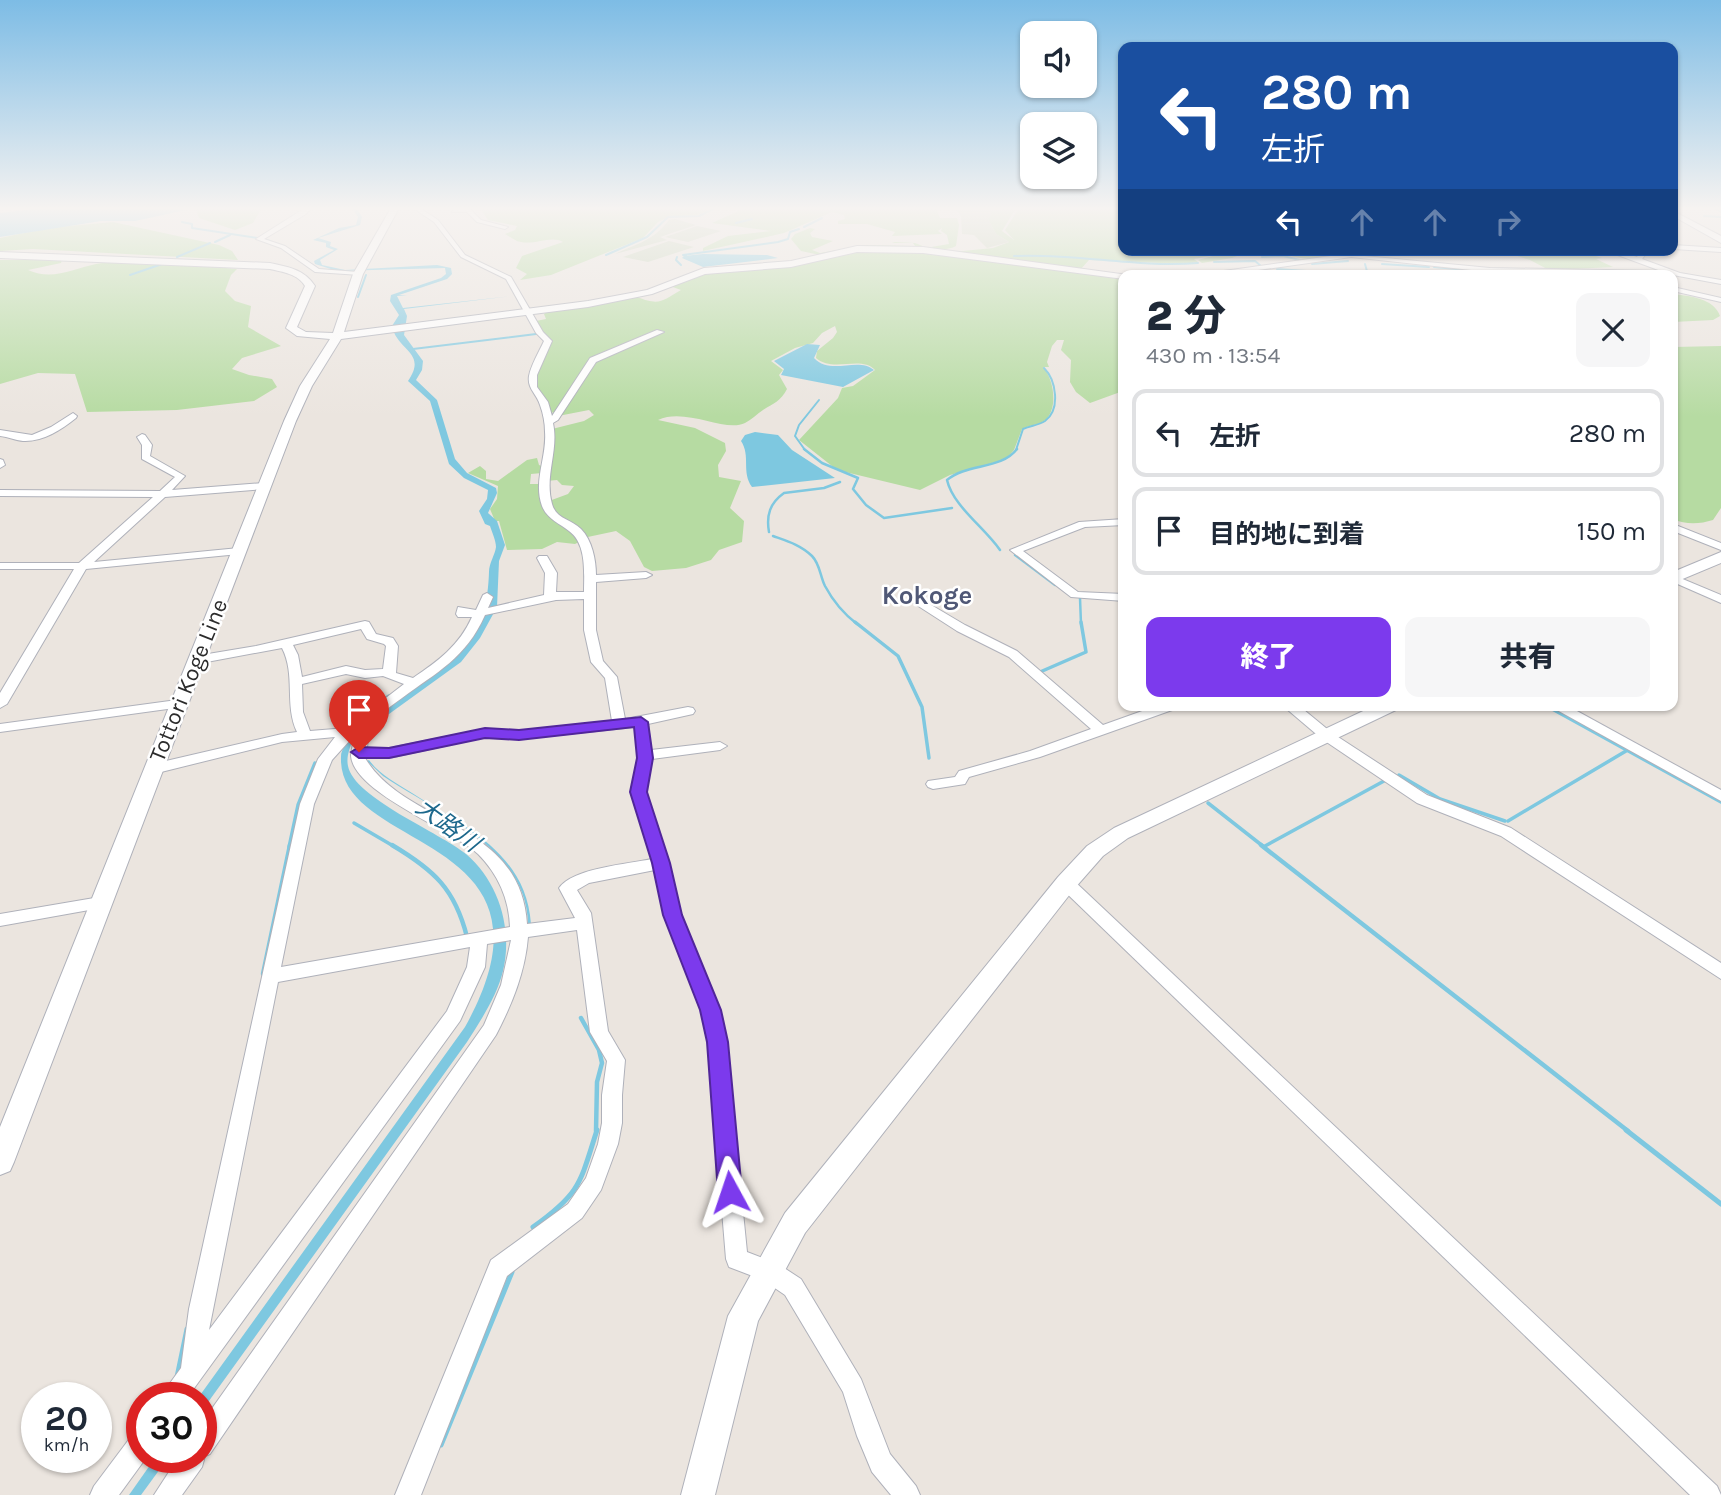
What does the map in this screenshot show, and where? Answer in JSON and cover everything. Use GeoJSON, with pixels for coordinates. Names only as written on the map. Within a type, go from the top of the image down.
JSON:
{"type":"FeatureCollection","features":[{"type":"Feature","properties":{"kind":"street"},"geometry":{"type":"LineString","coordinates":[[304,278],[310,286],[291,328],[295,333],[305,335],[337,336],[529,312],[649,292],[686,278]]}},
{"type":"Feature","properties":{"kind":"street","name":"Tottori Koge Line"},"geometry":{"type":"LineString","coordinates":[[0,1162],[264,486],[306,386],[337,336],[358,278]]}},
{"type":"Feature","properties":{"kind":"street"},"geometry":{"type":"LineString","coordinates":[[509,278],[540,333],[548,341],[533,375],[533,387],[544,402],[549,421],[551,442],[543,475],[547,506],[554,517],[569,525],[582,539],[590,562],[590,632],[597,662],[611,677],[619,724]]}},
{"type":"Feature","properties":{"kind":"street"},"geometry":{"type":"LineString","coordinates":[[1698,278],[1721,282]]}},
{"type":"Feature","properties":{"kind":"street"},"geometry":{"type":"LineString","coordinates":[[1678,290],[1721,300]]}},
{"type":"Feature","properties":{"kind":"street"},"geometry":{"type":"LineString","coordinates":[[549,421],[555,418],[593,360],[660,332]]}},
{"type":"Feature","properties":{"kind":"street"},"geometry":{"type":"LineString","coordinates":[[0,432],[20,437],[38,436],[55,430],[73,416]]}},
{"type":"Feature","properties":{"kind":"street"},"geometry":{"type":"LineString","coordinates":[[0,704],[82,566],[163,495],[180,476],[145,457],[147,445],[142,437]]}},
{"type":"Feature","properties":{"kind":"street"},"geometry":{"type":"LineString","coordinates":[[0,493],[163,495],[264,486]]}},
{"type":"Feature","properties":{"kind":"street"},"geometry":{"type":"LineString","coordinates":[[1118,522],[1083,524],[1015,550],[1075,594],[1118,598]]}},
{"type":"Feature","properties":{"kind":"street"},"geometry":{"type":"LineString","coordinates":[[1678,529],[1721,547]]}},
{"type":"Feature","properties":{"kind":"street"},"geometry":{"type":"LineString","coordinates":[[0,566],[82,566],[239,551]]}},
{"type":"Feature","properties":{"kind":"street"},"geometry":{"type":"LineString","coordinates":[[1678,576],[1721,557]]}},
{"type":"Feature","properties":{"kind":"street"},"geometry":{"type":"LineString","coordinates":[[544,558],[551,573],[550,598]]}},
{"type":"Feature","properties":{"kind":"street"},"geometry":{"type":"LineString","coordinates":[[590,579],[646,575]]}},
{"type":"Feature","properties":{"kind":"street"},"geometry":{"type":"LineString","coordinates":[[1678,580],[1721,599]]}},
{"type":"Feature","properties":{"kind":"street"},"geometry":{"type":"LineString","coordinates":[[462,610],[462,614],[480,613],[550,598],[590,595]]}},
{"type":"Feature","properties":{"kind":"street"},"geometry":{"type":"LineString","coordinates":[[192,1373],[200,1309],[307,804],[325,759],[354,739],[416,683],[453,656],[473,629],[487,597]]}},
{"type":"Feature","properties":{"kind":"street"},"geometry":{"type":"LineString","coordinates":[[916,600],[961,628],[1013,654],[1101,731]]}},
{"type":"Feature","properties":{"kind":"street"},"geometry":{"type":"LineString","coordinates":[[195,660],[286,644],[365,625],[371,636],[388,641],[392,646],[389,672],[392,678],[416,683]]}},
{"type":"Feature","properties":{"kind":"street"},"geometry":{"type":"LineString","coordinates":[[286,644],[296,662],[295,712],[305,735]]}},
{"type":"Feature","properties":{"kind":"street"},"geometry":{"type":"LineString","coordinates":[[296,682],[346,670],[365,674],[389,672]]}},
{"type":"Feature","properties":{"kind":"street"},"geometry":{"type":"LineString","coordinates":[[0,728],[177,704]]}},
{"type":"Feature","properties":{"kind":"street"},"geometry":{"type":"LineString","coordinates":[[153,769],[305,735],[354,739],[389,753],[485,733],[519,735],[641,722],[688,711]]}},
{"type":"Feature","properties":{"kind":"street"},"geometry":{"type":"LineString","coordinates":[[933,785],[960,781],[964,774],[1156,711]]}},
{"type":"Feature","properties":{"kind":"street"},"geometry":{"type":"LineString","coordinates":[[1296,711],[1327,736],[1422,799],[1506,832],[1721,972]]}},
{"type":"Feature","properties":{"kind":"street"},"geometry":{"type":"LineString","coordinates":[[698,1495],[744,1316],[795,1223],[1066,883],[1095,851],[1121,833],[1379,711]]}},
{"type":"Feature","properties":{"kind":"street"},"geometry":{"type":"LineString","coordinates":[[1566,711],[1721,796]]}},
{"type":"Feature","properties":{"kind":"street"},"geometry":{"type":"LineString","coordinates":[[641,722],[645,755],[639,792],[661,863],[673,915],[707,1000],[717,1042],[737,1259],[770,1272],[793,1287],[853,1387],[869,1436],[881,1462],[907,1495]]}},
{"type":"Feature","properties":{"kind":"street"},"geometry":{"type":"LineString","coordinates":[[217,1422],[490,1030],[516,974],[520,932],[517,904],[486,852],[379,784],[362,766],[354,739]]}},
{"type":"Feature","properties":{"kind":"street"},"geometry":{"type":"LineString","coordinates":[[645,755],[720,746]]}},
{"type":"Feature","properties":{"kind":"street"},"geometry":{"type":"LineString","coordinates":[[408,1495],[499,1268],[575,1211],[594,1183],[608,1144],[616,1060],[599,1032],[583,913],[568,888],[585,878],[661,863]]}},
{"type":"Feature","properties":{"kind":"street"},"geometry":{"type":"LineString","coordinates":[[1066,883],[1708,1495]]}},
{"type":"Feature","properties":{"kind":"street"},"geometry":{"type":"LineString","coordinates":[[0,920],[100,904]]}},
{"type":"Feature","properties":{"kind":"street"},"geometry":{"type":"LineString","coordinates":[[272,976],[583,923]]}},
{"type":"Feature","properties":{"kind":"street"},"geometry":{"type":"LineString","coordinates":[[185,1382],[454,1016],[477,967],[479,939]]}},
{"type":"Feature","properties":{"kind":"street"},"geometry":{"type":"LineString","coordinates":[[103,1495],[126,1464]]}},
{"type":"Feature","properties":{"kind":"street"},"geometry":{"type":"LineString","coordinates":[[167,1495],[182,1473]]}},
{"type":"Feature","properties":{"kind":"green space"},"geometry":{"type":"Polygon","coordinates":[[[0,278],[230,278],[225,291],[235,301],[251,306],[248,327],[281,346],[242,358],[232,369],[272,379],[277,387],[254,401],[177,410],[87,412],[75,374],[38,373],[0,384],[0,278]]]}},
{"type":"Feature","properties":{"kind":"green space"},"geometry":{"type":"Polygon","coordinates":[[[689,278],[1118,278],[1118,393],[1090,403],[1076,392],[1070,382],[1071,360],[1061,350],[1064,340],[1057,340],[1047,362],[1049,367],[1043,367],[1050,379],[1053,394],[1049,416],[1042,422],[1022,429],[1014,450],[1006,459],[950,475],[920,490],[837,470],[799,440],[838,398],[842,388],[853,386],[875,370],[862,364],[830,364],[816,358],[817,351],[837,332],[835,326],[822,333],[813,343],[795,348],[771,361],[783,370],[779,375],[787,389],[777,401],[745,423],[727,425],[681,416],[658,420],[695,428],[725,443],[726,451],[718,465],[719,477],[741,481],[730,508],[744,521],[742,542],[719,550],[711,560],[686,568],[652,571],[644,567],[630,541],[616,531],[583,538],[557,517],[549,501],[568,494],[574,486],[562,485],[557,480],[546,481],[552,429],[584,421],[594,415],[589,410],[558,416],[596,357],[557,413],[547,412],[534,381],[548,345],[536,321],[546,319],[544,314],[547,312],[637,297],[661,301],[681,290],[670,286],[689,278]]]}},
{"type":"Feature","properties":{"kind":"green space"},"geometry":{"type":"Polygon","coordinates":[[[1678,295],[1693,297],[1712,305],[1720,316],[1713,320],[1678,322],[1678,295]]]}},
{"type":"Feature","properties":{"kind":"green space"},"geometry":{"type":"Polygon","coordinates":[[[1721,346],[1721,508],[1713,520],[1698,523],[1678,520],[1678,347],[1721,346]]]}},
{"type":"Feature","properties":{"kind":"green space"},"geometry":{"type":"Polygon","coordinates":[[[537,458],[539,465],[544,467],[542,473],[531,474],[530,484],[542,484],[552,508],[581,541],[575,544],[557,542],[542,549],[507,550],[499,521],[495,521],[490,509],[497,499],[498,486],[468,473],[480,466],[486,471],[486,479],[498,481],[527,460],[537,458]]]}},
{"type":"Feature","properties":{"kind":"water"},"geometry":{"type":"Polygon","coordinates":[[[448,278],[399,295],[407,295],[397,296],[403,308],[513,296],[404,309],[407,316],[404,335],[423,361],[422,370],[416,380],[437,400],[455,459],[467,473],[496,488],[497,493],[488,513],[497,521],[505,545],[499,561],[497,607],[480,638],[461,662],[353,740],[348,766],[365,790],[466,854],[477,865],[495,892],[501,907],[506,955],[497,990],[467,1042],[217,1390],[217,1382],[210,1382],[465,1027],[491,963],[491,916],[473,881],[442,855],[374,813],[350,788],[341,757],[346,744],[358,730],[451,661],[470,642],[483,614],[489,569],[496,547],[490,526],[485,524],[479,511],[487,499],[488,490],[464,478],[449,464],[430,401],[408,381],[415,364],[392,326],[399,315],[390,301],[391,295],[448,278]]]}},
{"type":"Feature","properties":{"kind":"water"},"geometry":{"type":"Polygon","coordinates":[[[807,344],[820,345],[814,358],[821,363],[868,366],[874,370],[843,387],[781,375],[784,369],[774,361],[807,344]]]}},
{"type":"Feature","properties":{"kind":"water"},"geometry":{"type":"Polygon","coordinates":[[[755,432],[778,435],[792,450],[835,478],[752,487],[747,476],[741,441],[745,435],[755,432]]]}},
{"type":"Feature","properties":{"kind":"water"},"geometry":{"type":"Polygon","coordinates":[[[367,761],[389,778],[472,831],[505,860],[518,878],[527,899],[531,924],[528,924],[524,898],[513,874],[496,854],[452,819],[383,776],[367,761]]]}},
{"type":"Feature","properties":{"kind":"water"},"geometry":{"type":"Polygon","coordinates":[[[144,1473],[157,1473],[141,1495],[129,1495],[144,1473]]]}},
{"type":"Feature","properties":{"kind":"waterway"},"geometry":{"type":"LineString","coordinates":[[358,297],[365,278]]}},
{"type":"Feature","properties":{"kind":"waterway"},"geometry":{"type":"LineString","coordinates":[[413,349],[536,334]]}},
{"type":"Feature","properties":{"kind":"waterway"},"geometry":{"type":"LineString","coordinates":[[1016,450],[1023,429],[1045,421],[1053,409],[1054,387],[1044,368]]}},
{"type":"Feature","properties":{"kind":"waterway"},"geometry":{"type":"LineString","coordinates":[[805,450],[795,436],[799,425],[819,400]]}},
{"type":"Feature","properties":{"kind":"waterway"},"geometry":{"type":"LineString","coordinates":[[805,450],[822,463],[858,478],[853,489],[866,505],[884,518],[952,508]]}},
{"type":"Feature","properties":{"kind":"waterway"},"geometry":{"type":"LineString","coordinates":[[1000,550],[962,508],[947,480],[964,471],[993,464],[1016,450]]}},
{"type":"Feature","properties":{"kind":"waterway"},"geometry":{"type":"LineString","coordinates":[[769,532],[770,510],[784,493],[824,488],[840,482]]}},
{"type":"Feature","properties":{"kind":"waterway"},"geometry":{"type":"LineString","coordinates":[[773,536],[799,546],[812,556],[832,597],[843,612],[857,624]]}},
{"type":"Feature","properties":{"kind":"waterway"},"geometry":{"type":"LineString","coordinates":[[1015,555],[1055,585]]}},
{"type":"Feature","properties":{"kind":"waterway"},"geometry":{"type":"LineString","coordinates":[[1080,598],[1081,624]]}},
{"type":"Feature","properties":{"kind":"waterway"},"geometry":{"type":"LineString","coordinates":[[855,622],[898,656],[922,707],[929,758]]}},
{"type":"Feature","properties":{"kind":"waterway"},"geometry":{"type":"LineString","coordinates":[[1040,672],[1086,652],[1081,622]]}},
{"type":"Feature","properties":{"kind":"waterway"},"geometry":{"type":"LineString","coordinates":[[345,726],[389,696]]}},
{"type":"Feature","properties":{"kind":"waterway"},"geometry":{"type":"LineString","coordinates":[[1556,711],[1721,802]]}},
{"type":"Feature","properties":{"kind":"waterway"},"geometry":{"type":"LineString","coordinates":[[1508,821],[1626,751]]}},
{"type":"Feature","properties":{"kind":"waterway"},"geometry":{"type":"LineString","coordinates":[[289,847],[298,805],[315,763]]}},
{"type":"Feature","properties":{"kind":"waterway"},"geometry":{"type":"LineString","coordinates":[[1399,775],[1440,799],[1505,821]]}},
{"type":"Feature","properties":{"kind":"waterway"},"geometry":{"type":"LineString","coordinates":[[1265,846],[1384,781]]}},
{"type":"Feature","properties":{"kind":"waterway"},"geometry":{"type":"LineString","coordinates":[[1208,803],[1264,847]]}},
{"type":"Feature","properties":{"kind":"waterway"},"geometry":{"type":"LineString","coordinates":[[354,823],[395,847]]}},
{"type":"Feature","properties":{"kind":"waterway"},"geometry":{"type":"LineString","coordinates":[[263,974],[290,845]]}},
{"type":"Feature","properties":{"kind":"waterway"},"geometry":{"type":"LineString","coordinates":[[392,845],[420,863],[441,882],[456,906],[467,937]]}},
{"type":"Feature","properties":{"kind":"waterway"},"geometry":{"type":"LineString","coordinates":[[1261,845],[1628,1131]]}},
{"type":"Feature","properties":{"kind":"waterway"},"geometry":{"type":"LineString","coordinates":[[581,1018],[599,1050],[602,1063],[597,1082],[596,1131]]}},
{"type":"Feature","properties":{"kind":"waterway"},"geometry":{"type":"LineString","coordinates":[[533,1227],[561,1205],[577,1186],[597,1130]]}},
{"type":"Feature","properties":{"kind":"waterway"},"geometry":{"type":"LineString","coordinates":[[1626,1130],[1721,1204]]}},
{"type":"Feature","properties":{"kind":"waterway"},"geometry":{"type":"LineString","coordinates":[[441,1445],[512,1272]]}},
{"type":"Feature","properties":{"kind":"waterway"},"geometry":{"type":"LineString","coordinates":[[177,1377],[187,1329]]}},
{"type":"Feature","properties":{"kind":"district","name":"Kokoge"},"geometry":{"type":"Point","coordinates":[927,595]}},
{"type":"Feature","properties":{"kind":"route"},"geometry":{"type":"LineString","coordinates":[[359,752],[389,753],[485,733],[506,736],[641,722],[645,758],[639,792],[661,863],[673,915],[711,1010],[717,1042],[730,1192]]}},
{"type":"Feature","properties":{"kind":"water label","name":"大路川"},"geometry":{"type":"Point","coordinates":[448,825]}}]}
